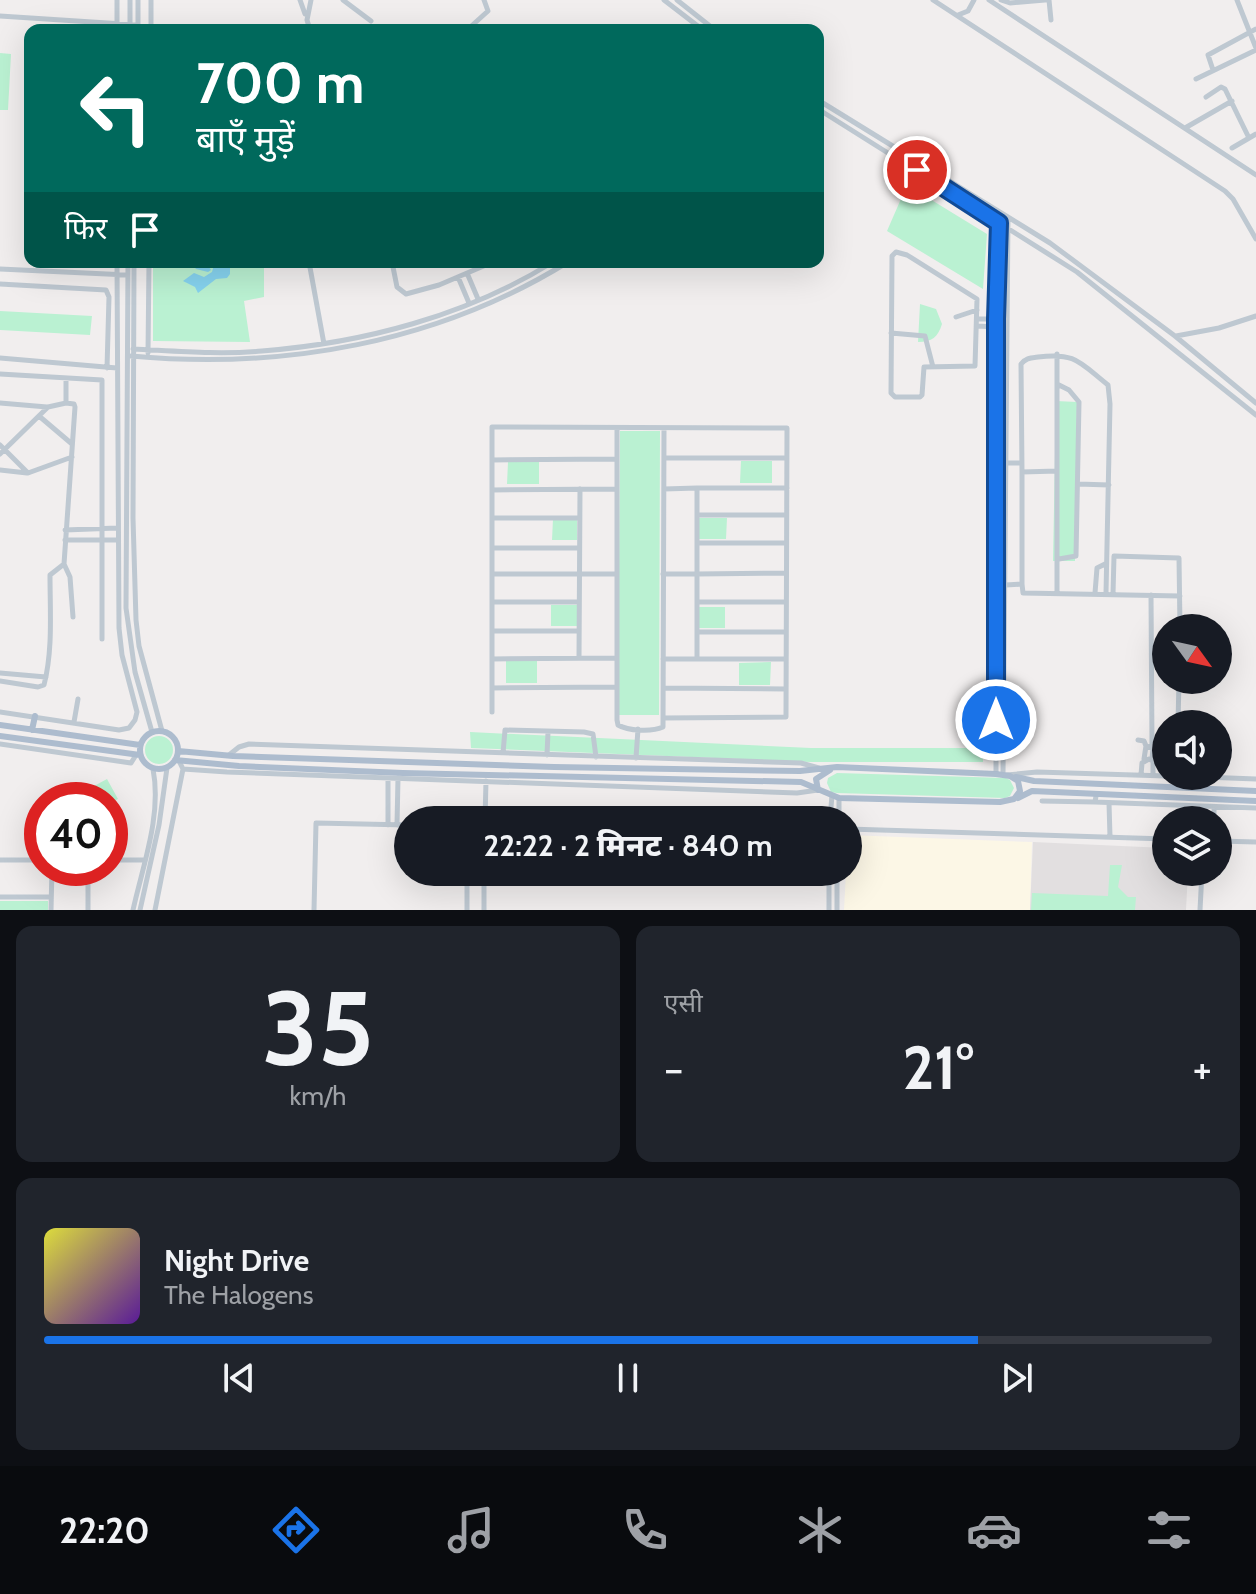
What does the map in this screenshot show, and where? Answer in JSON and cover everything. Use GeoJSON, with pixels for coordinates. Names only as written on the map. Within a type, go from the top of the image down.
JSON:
{"type":"FeatureCollection","features":[{"type":"Feature","properties":{"kind":"main road"},"geometry":{"type":"LineString","coordinates":[[32,730],[35,716]]}},
{"type":"Feature","properties":{"kind":"main road"},"geometry":{"type":"LineString","coordinates":[[0,725],[140,745]]}},
{"type":"Feature","properties":{"kind":"main road"},"geometry":{"type":"LineString","coordinates":[[138,755],[144,737],[162,731],[172,736],[178,751],[177,761]]}},
{"type":"Feature","properties":{"kind":"main road"},"geometry":{"type":"LineString","coordinates":[[0,736],[28,743],[138,755],[153,769],[167,768],[177,761],[486,779],[801,782],[835,797],[1000,802],[1032,791],[1096,799],[1256,801]]}},
{"type":"Feature","properties":{"kind":"main road"},"geometry":{"type":"LineString","coordinates":[[178,751],[228,756],[569,768],[800,771],[846,767],[1004,775],[1034,781],[1256,791]]}},
{"type":"Feature","properties":{"kind":"main road"},"geometry":{"type":"LineString","coordinates":[[818,790],[816,779],[820,775],[846,767]]}},
{"type":"Feature","properties":{"kind":"main road"},"geometry":{"type":"LineString","coordinates":[[1004,775],[1018,781],[1020,791],[1014,799]]}},
{"type":"Feature","properties":{"kind":"street"},"geometry":{"type":"LineString","coordinates":[[117,0],[117,24]]}},
{"type":"Feature","properties":{"kind":"street"},"geometry":{"type":"LineString","coordinates":[[130,0],[130,24]]}},
{"type":"Feature","properties":{"kind":"street"},"geometry":{"type":"LineString","coordinates":[[138,0],[138,24]]}},
{"type":"Feature","properties":{"kind":"street"},"geometry":{"type":"LineString","coordinates":[[151,0],[151,24]]}},
{"type":"Feature","properties":{"kind":"street"},"geometry":{"type":"LineString","coordinates":[[300,0],[308,24]]}},
{"type":"Feature","properties":{"kind":"street"},"geometry":{"type":"LineString","coordinates":[[307,20],[311,0]]}},
{"type":"Feature","properties":{"kind":"street"},"geometry":{"type":"LineString","coordinates":[[343,0],[371,21]]}},
{"type":"Feature","properties":{"kind":"street"},"geometry":{"type":"LineString","coordinates":[[474,24],[488,11],[484,0]]}},
{"type":"Feature","properties":{"kind":"street"},"geometry":{"type":"LineString","coordinates":[[664,0],[695,24]]}},
{"type":"Feature","properties":{"kind":"street"},"geometry":{"type":"LineString","coordinates":[[677,0],[707,24]]}},
{"type":"Feature","properties":{"kind":"street"},"geometry":{"type":"LineString","coordinates":[[933,0],[1225,191],[1256,239]]}},
{"type":"Feature","properties":{"kind":"street"},"geometry":{"type":"LineString","coordinates":[[957,15],[968,11],[974,0]]}},
{"type":"Feature","properties":{"kind":"street"},"geometry":{"type":"LineString","coordinates":[[989,0],[1256,175]]}},
{"type":"Feature","properties":{"kind":"street"},"geometry":{"type":"LineString","coordinates":[[1006,1],[1047,0],[1051,20]]}},
{"type":"Feature","properties":{"kind":"street"},"geometry":{"type":"LineString","coordinates":[[1196,79],[1256,49],[1253,30],[1237,0]]}},
{"type":"Feature","properties":{"kind":"street"},"geometry":{"type":"LineString","coordinates":[[0,16],[85,24]]}},
{"type":"Feature","properties":{"kind":"street"},"geometry":{"type":"LineString","coordinates":[[1213,70],[1208,55],[1253,30]]}},
{"type":"Feature","properties":{"kind":"street"},"geometry":{"type":"LineString","coordinates":[[1206,97],[1223,87],[1249,138]]}},
{"type":"Feature","properties":{"kind":"street"},"geometry":{"type":"LineString","coordinates":[[1185,128],[1232,101]]}},
{"type":"Feature","properties":{"kind":"street"},"geometry":{"type":"LineString","coordinates":[[824,104],[1087,269],[1256,403]]}},
{"type":"Feature","properties":{"kind":"street"},"geometry":{"type":"LineString","coordinates":[[824,113],[1088,280],[1256,415]]}},
{"type":"Feature","properties":{"kind":"street"},"geometry":{"type":"LineString","coordinates":[[1232,148],[1256,134]]}},
{"type":"Feature","properties":{"kind":"street"},"geometry":{"type":"LineString","coordinates":[[999,212],[996,327],[1004,775]]}},
{"type":"Feature","properties":{"kind":"street"},"geometry":{"type":"LineString","coordinates":[[1004,775],[1008,217]]}},
{"type":"Feature","properties":{"kind":"street"},"geometry":{"type":"LineString","coordinates":[[896,252],[907,255],[976,298],[977,310],[975,367],[923,369],[921,397],[892,395],[892,256],[896,252]]}},
{"type":"Feature","properties":{"kind":"street"},"geometry":{"type":"LineString","coordinates":[[0,712],[125,730],[135,720],[135,706],[119,641],[117,268]]}},
{"type":"Feature","properties":{"kind":"street"},"geometry":{"type":"LineString","coordinates":[[128,268],[136,620],[139,646],[162,731]]}},
{"type":"Feature","properties":{"kind":"street"},"geometry":{"type":"LineString","coordinates":[[134,268],[126,608],[135,672],[152,732]]}},
{"type":"Feature","properties":{"kind":"street"},"geometry":{"type":"LineString","coordinates":[[148,354],[149,268]]}},
{"type":"Feature","properties":{"kind":"street"},"geometry":{"type":"LineString","coordinates":[[310,268],[324,344]]}},
{"type":"Feature","properties":{"kind":"street"},"geometry":{"type":"LineString","coordinates":[[393,268],[397,287],[406,294],[476,268]]}},
{"type":"Feature","properties":{"kind":"street"},"geometry":{"type":"LineString","coordinates":[[148,354],[259,352],[381,333],[500,291],[542,268]]}},
{"type":"Feature","properties":{"kind":"street"},"geometry":{"type":"LineString","coordinates":[[131,352],[244,360],[334,351],[472,311],[518,291],[558,268]]}},
{"type":"Feature","properties":{"kind":"street"},"geometry":{"type":"LineString","coordinates":[[0,269],[128,275]]}},
{"type":"Feature","properties":{"kind":"street"},"geometry":{"type":"LineString","coordinates":[[467,273],[478,299]]}},
{"type":"Feature","properties":{"kind":"street"},"geometry":{"type":"LineString","coordinates":[[458,277],[469,303]]}},
{"type":"Feature","properties":{"kind":"street"},"geometry":{"type":"LineString","coordinates":[[0,284],[106,290],[109,297],[107,368]]}},
{"type":"Feature","properties":{"kind":"street"},"geometry":{"type":"LineString","coordinates":[[956,317],[977,310]]}},
{"type":"Feature","properties":{"kind":"street"},"geometry":{"type":"LineString","coordinates":[[1175,336],[1219,328],[1256,316]]}},
{"type":"Feature","properties":{"kind":"street"},"geometry":{"type":"LineString","coordinates":[[977,323],[996,319]]}},
{"type":"Feature","properties":{"kind":"street"},"geometry":{"type":"LineString","coordinates":[[977,323],[996,327]]}},
{"type":"Feature","properties":{"kind":"street"},"geometry":{"type":"LineString","coordinates":[[107,333],[117,334]]}},
{"type":"Feature","properties":{"kind":"street"},"geometry":{"type":"LineString","coordinates":[[891,333],[925,336],[933,367]]}},
{"type":"Feature","properties":{"kind":"street"},"geometry":{"type":"LineString","coordinates":[[1109,594],[1105,564],[1109,485],[1108,385],[1078,361],[1062,353],[1029,358],[1021,364],[1023,593],[1180,596]]}},
{"type":"Feature","properties":{"kind":"street"},"geometry":{"type":"LineString","coordinates":[[1057,354],[1057,593]]}},
{"type":"Feature","properties":{"kind":"street"},"geometry":{"type":"LineString","coordinates":[[0,358],[117,368]]}},
{"type":"Feature","properties":{"kind":"street"},"geometry":{"type":"LineString","coordinates":[[0,374],[102,380],[102,639]]}},
{"type":"Feature","properties":{"kind":"street"},"geometry":{"type":"LineString","coordinates":[[66,378],[66,403]]}},
{"type":"Feature","properties":{"kind":"street"},"geometry":{"type":"LineString","coordinates":[[997,385],[1007,384]]}},
{"type":"Feature","properties":{"kind":"street"},"geometry":{"type":"LineString","coordinates":[[1057,384],[1069,390],[1079,402],[1076,556],[1059,559]]}},
{"type":"Feature","properties":{"kind":"street"},"geometry":{"type":"LineString","coordinates":[[0,403],[48,407],[74,404],[64,564],[70,577],[73,617]]}},
{"type":"Feature","properties":{"kind":"street"},"geometry":{"type":"LineString","coordinates":[[28,473],[1,450],[48,407]]}},
{"type":"Feature","properties":{"kind":"street"},"geometry":{"type":"LineString","coordinates":[[39,416],[73,444]]}},
{"type":"Feature","properties":{"kind":"street"},"geometry":{"type":"LineString","coordinates":[[492,712],[492,427],[787,428],[786,717],[663,718]]}},
{"type":"Feature","properties":{"kind":"street"},"geometry":{"type":"LineString","coordinates":[[617,429],[615,687],[618,725],[625,729],[661,729],[664,429]]}},
{"type":"Feature","properties":{"kind":"street"},"geometry":{"type":"LineString","coordinates":[[0,470],[28,473],[72,457]]}},
{"type":"Feature","properties":{"kind":"street"},"geometry":{"type":"LineString","coordinates":[[664,458],[787,458]]}},
{"type":"Feature","properties":{"kind":"street"},"geometry":{"type":"LineString","coordinates":[[492,460],[617,459]]}},
{"type":"Feature","properties":{"kind":"street"},"geometry":{"type":"LineString","coordinates":[[1006,463],[1022,463]]}},
{"type":"Feature","properties":{"kind":"street"},"geometry":{"type":"LineString","coordinates":[[1022,472],[1057,471]]}},
{"type":"Feature","properties":{"kind":"street"},"geometry":{"type":"LineString","coordinates":[[1078,484],[1109,485]]}},
{"type":"Feature","properties":{"kind":"street"},"geometry":{"type":"LineString","coordinates":[[697,488],[697,659]]}},
{"type":"Feature","properties":{"kind":"street"},"geometry":{"type":"LineString","coordinates":[[664,489],[787,488]]}},
{"type":"Feature","properties":{"kind":"street"},"geometry":{"type":"LineString","coordinates":[[579,658],[580,489]]}},
{"type":"Feature","properties":{"kind":"street"},"geometry":{"type":"LineString","coordinates":[[492,490],[617,489]]}},
{"type":"Feature","properties":{"kind":"street"},"geometry":{"type":"LineString","coordinates":[[697,515],[786,515]]}},
{"type":"Feature","properties":{"kind":"street"},"geometry":{"type":"LineString","coordinates":[[492,518],[579,518]]}},
{"type":"Feature","properties":{"kind":"street"},"geometry":{"type":"LineString","coordinates":[[65,530],[117,528]]}},
{"type":"Feature","properties":{"kind":"street"},"geometry":{"type":"LineString","coordinates":[[65,540],[118,540]]}},
{"type":"Feature","properties":{"kind":"street"},"geometry":{"type":"LineString","coordinates":[[697,543],[786,543]]}},
{"type":"Feature","properties":{"kind":"street"},"geometry":{"type":"LineString","coordinates":[[492,548],[579,548]]}},
{"type":"Feature","properties":{"kind":"street"},"geometry":{"type":"LineString","coordinates":[[1109,594],[1114,556],[1179,558],[1180,614]]}},
{"type":"Feature","properties":{"kind":"street"},"geometry":{"type":"LineString","coordinates":[[0,681],[38,687],[44,685],[49,657],[50,575],[64,564]]}},
{"type":"Feature","properties":{"kind":"street"},"geometry":{"type":"LineString","coordinates":[[1095,593],[1097,568],[1105,564]]}},
{"type":"Feature","properties":{"kind":"street"},"geometry":{"type":"LineString","coordinates":[[663,574],[786,573]]}},
{"type":"Feature","properties":{"kind":"street"},"geometry":{"type":"LineString","coordinates":[[492,574],[616,574]]}},
{"type":"Feature","properties":{"kind":"street"},"geometry":{"type":"LineString","coordinates":[[1006,585],[1022,584]]}},
{"type":"Feature","properties":{"kind":"street"},"geometry":{"type":"LineString","coordinates":[[1144,760],[1152,760],[1151,595]]}},
{"type":"Feature","properties":{"kind":"street"},"geometry":{"type":"LineString","coordinates":[[492,602],[579,602]]}},
{"type":"Feature","properties":{"kind":"street"},"geometry":{"type":"LineString","coordinates":[[697,602],[786,602]]}},
{"type":"Feature","properties":{"kind":"street"},"geometry":{"type":"LineString","coordinates":[[492,631],[579,631]]}},
{"type":"Feature","properties":{"kind":"street"},"geometry":{"type":"LineString","coordinates":[[697,632],[786,632]]}},
{"type":"Feature","properties":{"kind":"street"},"geometry":{"type":"LineString","coordinates":[[119,641],[129,639]]}},
{"type":"Feature","properties":{"kind":"street"},"geometry":{"type":"LineString","coordinates":[[492,659],[615,658]]}},
{"type":"Feature","properties":{"kind":"street"},"geometry":{"type":"LineString","coordinates":[[663,659],[786,659]]}},
{"type":"Feature","properties":{"kind":"street"},"geometry":{"type":"LineString","coordinates":[[0,673],[46,677]]}},
{"type":"Feature","properties":{"kind":"street"},"geometry":{"type":"LineString","coordinates":[[492,688],[615,687]]}},
{"type":"Feature","properties":{"kind":"street"},"geometry":{"type":"LineString","coordinates":[[663,688],[786,689]]}},
{"type":"Feature","properties":{"kind":"street"},"geometry":{"type":"LineString","coordinates":[[74,722],[78,699]]}},
{"type":"Feature","properties":{"kind":"street"},"geometry":{"type":"LineString","coordinates":[[127,702],[135,706]]}},
{"type":"Feature","properties":{"kind":"street"},"geometry":{"type":"LineString","coordinates":[[636,758],[638,729]]}},
{"type":"Feature","properties":{"kind":"street"},"geometry":{"type":"LineString","coordinates":[[503,753],[505,730],[590,733],[595,740],[596,757]]}},
{"type":"Feature","properties":{"kind":"street"},"geometry":{"type":"LineString","coordinates":[[547,755],[548,732]]}},
{"type":"Feature","properties":{"kind":"street"},"geometry":{"type":"LineString","coordinates":[[1138,740],[1150,744]]}},
{"type":"Feature","properties":{"kind":"street"},"geometry":{"type":"LineString","coordinates":[[0,744],[28,743]]}},
{"type":"Feature","properties":{"kind":"street"},"geometry":{"type":"LineString","coordinates":[[228,756],[249,744],[801,763],[819,768]]}},
{"type":"Feature","properties":{"kind":"street"},"geometry":{"type":"LineString","coordinates":[[1141,775],[1150,744]]}},
{"type":"Feature","properties":{"kind":"street"},"geometry":{"type":"LineString","coordinates":[[155,910],[183,769],[177,761]]}},
{"type":"Feature","properties":{"kind":"street"},"geometry":{"type":"LineString","coordinates":[[140,910],[159,825],[167,768]]}},
{"type":"Feature","properties":{"kind":"street"},"geometry":{"type":"LineString","coordinates":[[133,910],[155,809],[153,769]]}},
{"type":"Feature","properties":{"kind":"street"},"geometry":{"type":"LineString","coordinates":[[183,769],[486,779],[485,806]]}},
{"type":"Feature","properties":{"kind":"street"},"geometry":{"type":"LineString","coordinates":[[1004,775],[1037,772],[1152,775]]}},
{"type":"Feature","properties":{"kind":"street"},"geometry":{"type":"LineString","coordinates":[[1096,784],[1097,773]]}},
{"type":"Feature","properties":{"kind":"street"},"geometry":{"type":"LineString","coordinates":[[388,778],[388,825]]}},
{"type":"Feature","properties":{"kind":"street"},"geometry":{"type":"LineString","coordinates":[[397,806],[398,778]]}},
{"type":"Feature","properties":{"kind":"street"},"geometry":{"type":"LineString","coordinates":[[1232,778],[1256,779]]}},
{"type":"Feature","properties":{"kind":"street"},"geometry":{"type":"LineString","coordinates":[[833,806],[835,797]]}},
{"type":"Feature","properties":{"kind":"street"},"geometry":{"type":"LineString","coordinates":[[835,797],[837,806]]}},
{"type":"Feature","properties":{"kind":"street"},"geometry":{"type":"LineString","coordinates":[[1042,801],[1096,799],[1109,803],[1188,806]]}},
{"type":"Feature","properties":{"kind":"street"},"geometry":{"type":"LineString","coordinates":[[1109,803],[1110,837]]}},
{"type":"Feature","properties":{"kind":"street"},"geometry":{"type":"LineString","coordinates":[[1232,807],[1256,808]]}},
{"type":"Feature","properties":{"kind":"street"},"geometry":{"type":"LineString","coordinates":[[314,910],[316,823],[394,825]]}},
{"type":"Feature","properties":{"kind":"street"},"geometry":{"type":"LineString","coordinates":[[862,829],[1152,838]]}},
{"type":"Feature","properties":{"kind":"street"},"geometry":{"type":"LineString","coordinates":[[1232,841],[1256,842]]}},
{"type":"Feature","properties":{"kind":"street"},"geometry":{"type":"LineString","coordinates":[[0,860],[24,860]]}},
{"type":"Feature","properties":{"kind":"street"},"geometry":{"type":"LineString","coordinates":[[128,860],[144,860]]}},
{"type":"Feature","properties":{"kind":"street"},"geometry":{"type":"LineString","coordinates":[[51,886],[51,910]]}},
{"type":"Feature","properties":{"kind":"street"},"geometry":{"type":"LineString","coordinates":[[88,886],[88,910]]}},
{"type":"Feature","properties":{"kind":"street"},"geometry":{"type":"LineString","coordinates":[[467,886],[467,910]]}},
{"type":"Feature","properties":{"kind":"street"},"geometry":{"type":"LineString","coordinates":[[484,886],[484,910]]}},
{"type":"Feature","properties":{"kind":"street"},"geometry":{"type":"LineString","coordinates":[[829,886],[829,910]]}},
{"type":"Feature","properties":{"kind":"street"},"geometry":{"type":"LineString","coordinates":[[837,886],[837,910]]}},
{"type":"Feature","properties":{"kind":"street"},"geometry":{"type":"LineString","coordinates":[[1200,910],[1201,886]]}},
{"type":"Feature","properties":{"kind":"street"},"geometry":{"type":"LineString","coordinates":[[0,897],[51,897]]}},
{"type":"Feature","properties":{"kind":"shaded area"},"geometry":{"type":"Polygon","coordinates":[[[862,836],[1032,842],[1030,910],[844,910],[845,886],[862,886],[862,836]]]}},
{"type":"Feature","properties":{"kind":"shaded area"},"geometry":{"type":"Polygon","coordinates":[[[1033,842],[1152,847],[1152,886],[1187,886],[1186,910],[1030,910],[1033,842]]]}},
{"type":"Feature","properties":{"kind":"green space"},"geometry":{"type":"Polygon","coordinates":[[[0,53],[11,54],[8,110],[0,110],[0,53]]]}},
{"type":"Feature","properties":{"kind":"green space"},"geometry":{"type":"Polygon","coordinates":[[[907,185],[987,234],[983,289],[887,231],[907,185]]]}},
{"type":"Feature","properties":{"kind":"green space"},"geometry":{"type":"Polygon","coordinates":[[[153,268],[264,268],[264,297],[244,301],[250,342],[153,341],[153,268]]]}},
{"type":"Feature","properties":{"kind":"green space"},"geometry":{"type":"Polygon","coordinates":[[[920,304],[936,309],[942,324],[934,338],[918,342],[920,304]]]}},
{"type":"Feature","properties":{"kind":"green space"},"geometry":{"type":"Polygon","coordinates":[[[0,311],[92,316],[90,335],[0,330],[0,311]]]}},
{"type":"Feature","properties":{"kind":"green space"},"geometry":{"type":"Polygon","coordinates":[[[1056,401],[1077,402],[1075,561],[1053,561],[1056,401]]]}},
{"type":"Feature","properties":{"kind":"green space"},"geometry":{"type":"Polygon","coordinates":[[[620,431],[660,431],[659,715],[618,715],[620,431]]]}},
{"type":"Feature","properties":{"kind":"green space"},"geometry":{"type":"Polygon","coordinates":[[[741,461],[772,461],[772,483],[740,483],[741,461]]]}},
{"type":"Feature","properties":{"kind":"green space"},"geometry":{"type":"Polygon","coordinates":[[[508,462],[539,462],[539,484],[507,484],[508,462]]]}},
{"type":"Feature","properties":{"kind":"green space"},"geometry":{"type":"Polygon","coordinates":[[[698,518],[727,518],[726,539],[698,539],[698,518]]]}},
{"type":"Feature","properties":{"kind":"green space"},"geometry":{"type":"Polygon","coordinates":[[[553,519],[577,519],[577,540],[552,540],[553,519]]]}},
{"type":"Feature","properties":{"kind":"green space"},"geometry":{"type":"Polygon","coordinates":[[[551,605],[577,605],[577,626],[551,626],[551,605]]]}},
{"type":"Feature","properties":{"kind":"green space"},"geometry":{"type":"Polygon","coordinates":[[[699,607],[725,607],[725,628],[698,628],[699,607]]]}},
{"type":"Feature","properties":{"kind":"green space"},"geometry":{"type":"Polygon","coordinates":[[[506,661],[537,661],[537,683],[506,683],[506,661]]]}},
{"type":"Feature","properties":{"kind":"green space"},"geometry":{"type":"Polygon","coordinates":[[[771,662],[770,685],[739,685],[739,663],[771,662]]]}},
{"type":"Feature","properties":{"kind":"green space"},"geometry":{"type":"Polygon","coordinates":[[[470,732],[811,748],[983,748],[983,762],[811,762],[471,748],[470,732]]]}},
{"type":"Feature","properties":{"kind":"green space"},"geometry":{"type":"Polygon","coordinates":[[[159,736],[169,740],[173,750],[169,760],[159,764],[149,760],[145,750],[149,740],[159,736]]]}},
{"type":"Feature","properties":{"kind":"green space"},"geometry":{"type":"Polygon","coordinates":[[[837,773],[1006,778],[1014,788],[1005,798],[837,793],[831,792],[827,783],[828,778],[837,773]]]}},
{"type":"Feature","properties":{"kind":"green space"},"geometry":{"type":"Polygon","coordinates":[[[1110,865],[1122,865],[1118,887],[1128,897],[1136,897],[1135,910],[1031,910],[1032,893],[1108,896],[1110,865]]]}},
{"type":"Feature","properties":{"kind":"green space"},"geometry":{"type":"Polygon","coordinates":[[[0,901],[48,901],[48,910],[0,910],[0,901]]]}},
{"type":"Feature","properties":{"kind":"water"},"geometry":{"type":"Polygon","coordinates":[[[213,268],[230,268],[227,278],[216,279],[198,293],[195,287],[183,281],[194,273],[204,277],[213,268]]]}},
{"type":"Feature","properties":{"kind":"route"},"geometry":{"type":"LineString","coordinates":[[917,170],[999,223],[996,319],[996,720]]}}]}
